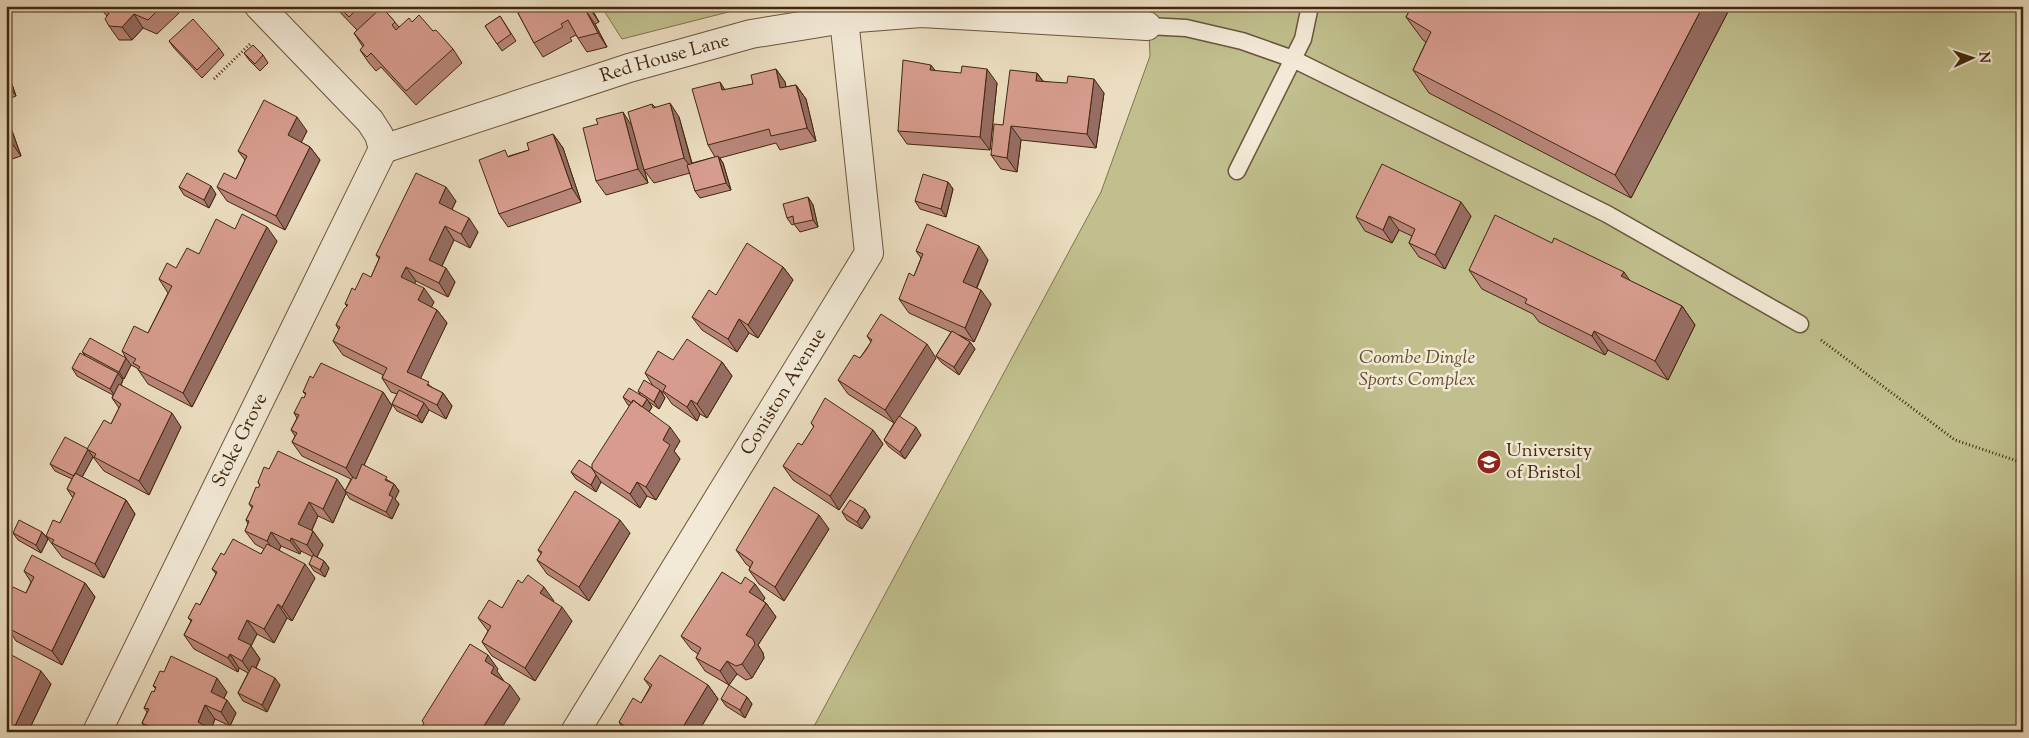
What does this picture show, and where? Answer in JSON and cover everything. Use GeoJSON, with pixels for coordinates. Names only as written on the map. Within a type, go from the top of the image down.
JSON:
{"type":"FeatureCollection","features":[{"type":"Feature","properties":{"kind":"street"},"geometry":{"type":"LineString","coordinates":[[266,13],[370,121],[384,149]]}},
{"type":"Feature","properties":{"kind":"street","name":"Red House Lane"},"geometry":{"type":"LineString","coordinates":[[384,149],[629,68],[751,34],[844,19],[921,13],[1147,26]]}},
{"type":"Feature","properties":{"kind":"street","name":"Coniston Avenue"},"geometry":{"type":"LineString","coordinates":[[575,732],[869,253],[844,19]]}},
{"type":"Feature","properties":{"kind":"street","name":"Stoke Grove"},"geometry":{"type":"LineString","coordinates":[[97,732],[384,149]]}},
{"type":"Feature","properties":{"kind":"lane"},"geometry":{"type":"LineString","coordinates":[[1237,171],[1303,39],[1310,6]]}},
{"type":"Feature","properties":{"kind":"lane"},"geometry":{"type":"LineString","coordinates":[[1147,26],[1186,28],[1242,41],[1293,59],[1607,214],[1800,324]]}},
{"type":"Feature","properties":{"kind":"path"},"geometry":{"type":"LineString","coordinates":[[214,79],[266,13]]}},
{"type":"Feature","properties":{"kind":"path"},"geometry":{"type":"LineString","coordinates":[[1800,324],[1955,440],[2023,463]]}},
{"type":"Feature","properties":{"kind":"green space"},"geometry":{"type":"Polygon","coordinates":[[[601,6],[752,6],[622,39],[601,6]]]}},
{"type":"Feature","properties":{"kind":"green space","name":"Coombe Dingle Sports Complex"},"geometry":{"type":"Polygon","coordinates":[[[1128,6],[2023,6],[2023,732],[811,732],[1101,192],[1150,56],[1148,10],[1128,6]]]}},
{"type":"Feature","properties":{"kind":"building"},"geometry":{"type":"Polygon","coordinates":[[[102,6],[162,6],[148,20],[134,14],[122,27],[109,26],[105,19],[109,13],[102,6]]]}},
{"type":"Feature","properties":{"kind":"building"},"geometry":{"type":"Polygon","coordinates":[[[338,6],[360,6],[349,17],[338,6]]]}},
{"type":"Feature","properties":{"kind":"building"},"geometry":{"type":"Polygon","coordinates":[[[531,6],[588,6],[589,9],[586,11],[598,33],[578,38],[568,20],[561,24],[563,27],[534,43],[518,13],[531,6]]]}},
{"type":"Feature","properties":{"kind":"building"},"geometry":{"type":"Polygon","coordinates":[[[1412,6],[1703,6],[1615,175],[1413,70],[1431,32],[1406,17],[1412,6]]]}},
{"type":"Feature","properties":{"kind":"building"},"geometry":{"type":"Polygon","coordinates":[[[382,7],[395,22],[392,25],[396,30],[409,18],[412,22],[419,15],[453,49],[406,91],[371,53],[367,57],[360,50],[364,45],[354,33],[382,7]]]}},
{"type":"Feature","properties":{"kind":"building"},"geometry":{"type":"Polygon","coordinates":[[[500,16],[511,34],[497,44],[485,26],[500,16]]]}},
{"type":"Feature","properties":{"kind":"building"},"geometry":{"type":"Polygon","coordinates":[[[193,19],[219,48],[197,70],[169,41],[193,19]]]}},
{"type":"Feature","properties":{"kind":"building"},"geometry":{"type":"Polygon","coordinates":[[[253,45],[263,55],[255,64],[244,53],[253,45]]]}},
{"type":"Feature","properties":{"kind":"building"},"geometry":{"type":"Polygon","coordinates":[[[903,60],[931,65],[930,70],[961,73],[962,66],[987,69],[980,137],[898,131],[903,60]]]}},
{"type":"Feature","properties":{"kind":"building"},"geometry":{"type":"Polygon","coordinates":[[[776,69],[780,88],[796,85],[807,128],[771,136],[769,129],[708,145],[692,89],[720,82],[722,90],[753,84],[751,75],[776,69]]]}},
{"type":"Feature","properties":{"kind":"building"},"geometry":{"type":"Polygon","coordinates":[[[1010,70],[1037,73],[1036,81],[1067,83],[1068,76],[1094,79],[1087,134],[1011,126],[1007,158],[991,155],[994,124],[1003,125],[1010,70]]]}},
{"type":"Feature","properties":{"kind":"building"},"geometry":{"type":"Polygon","coordinates":[[[264,100],[297,117],[288,135],[310,147],[276,216],[217,187],[224,173],[236,179],[247,156],[238,151],[264,100]]]}},
{"type":"Feature","properties":{"kind":"building"},"geometry":{"type":"Polygon","coordinates":[[[670,103],[684,158],[644,170],[628,112],[652,104],[653,108],[670,103]]]}},
{"type":"Feature","properties":{"kind":"building"},"geometry":{"type":"Polygon","coordinates":[[[623,112],[638,169],[596,181],[583,128],[598,124],[596,119],[623,112]]]}},
{"type":"Feature","properties":{"kind":"building"},"geometry":{"type":"Polygon","coordinates":[[[6,128],[11,142],[6,144],[6,128]]]}},
{"type":"Feature","properties":{"kind":"building"},"geometry":{"type":"Polygon","coordinates":[[[553,134],[572,188],[499,214],[479,160],[505,150],[508,157],[529,150],[527,143],[553,134]]]}},
{"type":"Feature","properties":{"kind":"building"},"geometry":{"type":"Polygon","coordinates":[[[718,156],[726,183],[695,191],[687,165],[718,156]]]}},
{"type":"Feature","properties":{"kind":"building"},"geometry":{"type":"Polygon","coordinates":[[[1382,164],[1461,202],[1435,255],[1409,243],[1415,229],[1389,216],[1383,230],[1356,217],[1382,164]]]}},
{"type":"Feature","properties":{"kind":"building"},"geometry":{"type":"Polygon","coordinates":[[[187,173],[211,186],[204,200],[179,187],[187,173]]]}},
{"type":"Feature","properties":{"kind":"building"},"geometry":{"type":"Polygon","coordinates":[[[416,173],[446,187],[439,203],[469,218],[461,234],[445,226],[429,260],[446,268],[439,283],[406,267],[401,277],[424,288],[418,300],[437,310],[407,372],[429,382],[427,385],[443,393],[437,405],[382,378],[387,368],[333,341],[340,327],[336,325],[348,305],[345,304],[352,288],[355,290],[363,273],[371,277],[380,257],[376,255],[416,173]]]}},
{"type":"Feature","properties":{"kind":"building"},"geometry":{"type":"Polygon","coordinates":[[[923,174],[948,182],[941,209],[915,201],[923,174]]]}},
{"type":"Feature","properties":{"kind":"building"},"geometry":{"type":"Polygon","coordinates":[[[808,197],[813,220],[794,224],[793,216],[787,218],[783,204],[808,197]]]}},
{"type":"Feature","properties":{"kind":"building"},"geometry":{"type":"Polygon","coordinates":[[[242,214],[267,227],[183,393],[138,370],[140,367],[133,363],[136,359],[122,351],[134,326],[148,333],[172,286],[159,279],[167,263],[176,268],[187,248],[199,254],[216,219],[235,229],[242,214]]]}},
{"type":"Feature","properties":{"kind":"building"},"geometry":{"type":"Polygon","coordinates":[[[1495,215],[1552,243],[1554,238],[1624,272],[1621,276],[1682,306],[1655,361],[1594,331],[1592,336],[1525,303],[1527,299],[1469,270],[1495,215]]]}},
{"type":"Feature","properties":{"kind":"building"},"geometry":{"type":"Polygon","coordinates":[[[927,224],[979,246],[963,282],[981,290],[965,328],[899,299],[909,273],[914,276],[923,254],[916,251],[927,224]]]}},
{"type":"Feature","properties":{"kind":"building"},"geometry":{"type":"Polygon","coordinates":[[[747,243],[783,267],[748,325],[739,319],[728,339],[692,317],[709,290],[716,295],[747,243]]]}},
{"type":"Feature","properties":{"kind":"building"},"geometry":{"type":"Polygon","coordinates":[[[881,314],[927,344],[885,410],[838,380],[854,355],[860,358],[866,350],[872,340],[867,336],[881,314]]]}},
{"type":"Feature","properties":{"kind":"building"},"geometry":{"type":"Polygon","coordinates":[[[952,331],[970,342],[954,367],[936,356],[952,331]]]}},
{"type":"Feature","properties":{"kind":"building"},"geometry":{"type":"Polygon","coordinates":[[[90,338],[126,358],[119,372],[82,352],[90,338]]]}},
{"type":"Feature","properties":{"kind":"building"},"geometry":{"type":"Polygon","coordinates":[[[687,339],[722,362],[697,404],[691,400],[687,407],[663,391],[666,386],[645,373],[658,351],[673,360],[687,339]]]}},
{"type":"Feature","properties":{"kind":"building"},"geometry":{"type":"Polygon","coordinates":[[[80,353],[118,373],[110,389],[72,368],[80,353]]]}},
{"type":"Feature","properties":{"kind":"building"},"geometry":{"type":"Polygon","coordinates":[[[321,363],[383,392],[346,468],[292,442],[297,433],[291,430],[299,415],[294,413],[302,397],[304,398],[306,393],[303,392],[310,376],[313,378],[321,363]]]}},
{"type":"Feature","properties":{"kind":"building"},"geometry":{"type":"Polygon","coordinates":[[[644,380],[660,390],[654,402],[638,391],[644,380]]]}},
{"type":"Feature","properties":{"kind":"building"},"geometry":{"type":"Polygon","coordinates":[[[119,384],[172,413],[139,481],[94,457],[96,454],[87,449],[104,420],[111,424],[121,404],[112,398],[119,384]]]}},
{"type":"Feature","properties":{"kind":"building"},"geometry":{"type":"Polygon","coordinates":[[[629,388],[647,399],[642,407],[633,400],[632,403],[623,397],[629,388]]]}},
{"type":"Feature","properties":{"kind":"building"},"geometry":{"type":"Polygon","coordinates":[[[399,390],[424,403],[417,416],[392,404],[399,390]]]}},
{"type":"Feature","properties":{"kind":"building"},"geometry":{"type":"Polygon","coordinates":[[[825,398],[873,430],[830,496],[783,466],[798,443],[802,445],[814,426],[811,423],[825,398]]]}},
{"type":"Feature","properties":{"kind":"building"},"geometry":{"type":"Polygon","coordinates":[[[633,400],[670,427],[663,440],[670,445],[646,487],[637,482],[630,494],[592,469],[592,464],[633,400]]]}},
{"type":"Feature","properties":{"kind":"building"},"geometry":{"type":"Polygon","coordinates":[[[899,416],[916,427],[900,452],[884,440],[899,416]]]}},
{"type":"Feature","properties":{"kind":"building"},"geometry":{"type":"Polygon","coordinates":[[[65,437],[88,449],[74,476],[50,464],[65,437]]]}},
{"type":"Feature","properties":{"kind":"building"},"geometry":{"type":"Polygon","coordinates":[[[278,451],[337,479],[323,509],[309,502],[298,524],[313,531],[307,545],[291,538],[290,541],[271,532],[267,541],[245,531],[249,521],[246,520],[253,506],[249,504],[256,487],[258,488],[260,485],[258,482],[264,467],[269,469],[278,451]]]}},
{"type":"Feature","properties":{"kind":"building"},"geometry":{"type":"Polygon","coordinates":[[[579,460],[592,468],[596,475],[591,485],[571,472],[579,460]]]}},
{"type":"Feature","properties":{"kind":"building"},"geometry":{"type":"Polygon","coordinates":[[[362,464],[387,477],[385,480],[394,484],[389,495],[393,497],[386,512],[345,491],[353,477],[356,479],[362,464]]]}},
{"type":"Feature","properties":{"kind":"building"},"geometry":{"type":"Polygon","coordinates":[[[75,473],[126,500],[95,564],[52,543],[54,540],[46,536],[53,520],[60,523],[75,493],[67,489],[75,473]]]}},
{"type":"Feature","properties":{"kind":"building"},"geometry":{"type":"Polygon","coordinates":[[[774,487],[819,515],[775,587],[749,570],[753,562],[736,550],[774,487]]]}},
{"type":"Feature","properties":{"kind":"building"},"geometry":{"type":"Polygon","coordinates":[[[575,491],[620,520],[579,587],[537,560],[542,552],[538,550],[575,491]]]}},
{"type":"Feature","properties":{"kind":"building"},"geometry":{"type":"Polygon","coordinates":[[[850,500],[865,509],[857,522],[842,512],[850,500]]]}},
{"type":"Feature","properties":{"kind":"building"},"geometry":{"type":"Polygon","coordinates":[[[19,520],[42,532],[36,545],[13,533],[19,520]]]}},
{"type":"Feature","properties":{"kind":"building"},"geometry":{"type":"Polygon","coordinates":[[[233,539],[261,554],[267,544],[305,564],[282,607],[278,604],[264,629],[247,620],[238,639],[251,645],[242,661],[230,654],[228,658],[184,635],[192,620],[188,618],[196,603],[200,605],[217,572],[212,569],[221,553],[224,555],[233,539]]]}},
{"type":"Feature","properties":{"kind":"building"},"geometry":{"type":"Polygon","coordinates":[[[32,555],[85,583],[52,651],[6,627],[6,601],[13,587],[26,593],[34,577],[24,571],[32,555]]]}},
{"type":"Feature","properties":{"kind":"building"},"geometry":{"type":"Polygon","coordinates":[[[313,555],[324,561],[320,570],[309,564],[313,555]]]}},
{"type":"Feature","properties":{"kind":"building"},"geometry":{"type":"Polygon","coordinates":[[[722,572],[741,584],[745,577],[755,584],[749,592],[766,603],[746,635],[753,639],[755,644],[742,664],[736,666],[727,661],[720,671],[696,658],[701,648],[681,636],[722,572]]]}},
{"type":"Feature","properties":{"kind":"building"},"geometry":{"type":"Polygon","coordinates":[[[528,575],[544,587],[540,593],[562,607],[525,668],[482,642],[491,626],[478,618],[489,600],[502,608],[518,580],[522,583],[528,575]]]}},
{"type":"Feature","properties":{"kind":"building"},"geometry":{"type":"Polygon","coordinates":[[[470,644],[488,655],[485,661],[494,667],[491,673],[510,685],[480,732],[434,732],[435,730],[431,728],[429,732],[422,732],[420,730],[424,723],[422,721],[470,644]]]}},
{"type":"Feature","properties":{"kind":"building"},"geometry":{"type":"Polygon","coordinates":[[[6,652],[41,671],[13,730],[6,727],[6,652]]]}},
{"type":"Feature","properties":{"kind":"building"},"geometry":{"type":"Polygon","coordinates":[[[660,655],[708,685],[680,732],[633,732],[619,722],[633,698],[641,703],[652,685],[644,679],[660,655]]]}},
{"type":"Feature","properties":{"kind":"building"},"geometry":{"type":"Polygon","coordinates":[[[171,656],[217,678],[211,692],[227,700],[221,712],[205,705],[198,722],[205,726],[203,732],[160,732],[142,723],[149,709],[144,708],[156,687],[153,686],[160,671],[164,672],[171,656]]]}},
{"type":"Feature","properties":{"kind":"building"},"geometry":{"type":"Polygon","coordinates":[[[252,666],[275,678],[262,705],[238,693],[252,666]]]}},
{"type":"Feature","properties":{"kind":"building"},"geometry":{"type":"Polygon","coordinates":[[[729,685],[747,697],[740,710],[721,699],[729,685]]]}},
{"type":"Feature","properties":{"kind":"place","name":"University of Bristol"},"geometry":{"type":"Point","coordinates":[1489,462]}}]}
